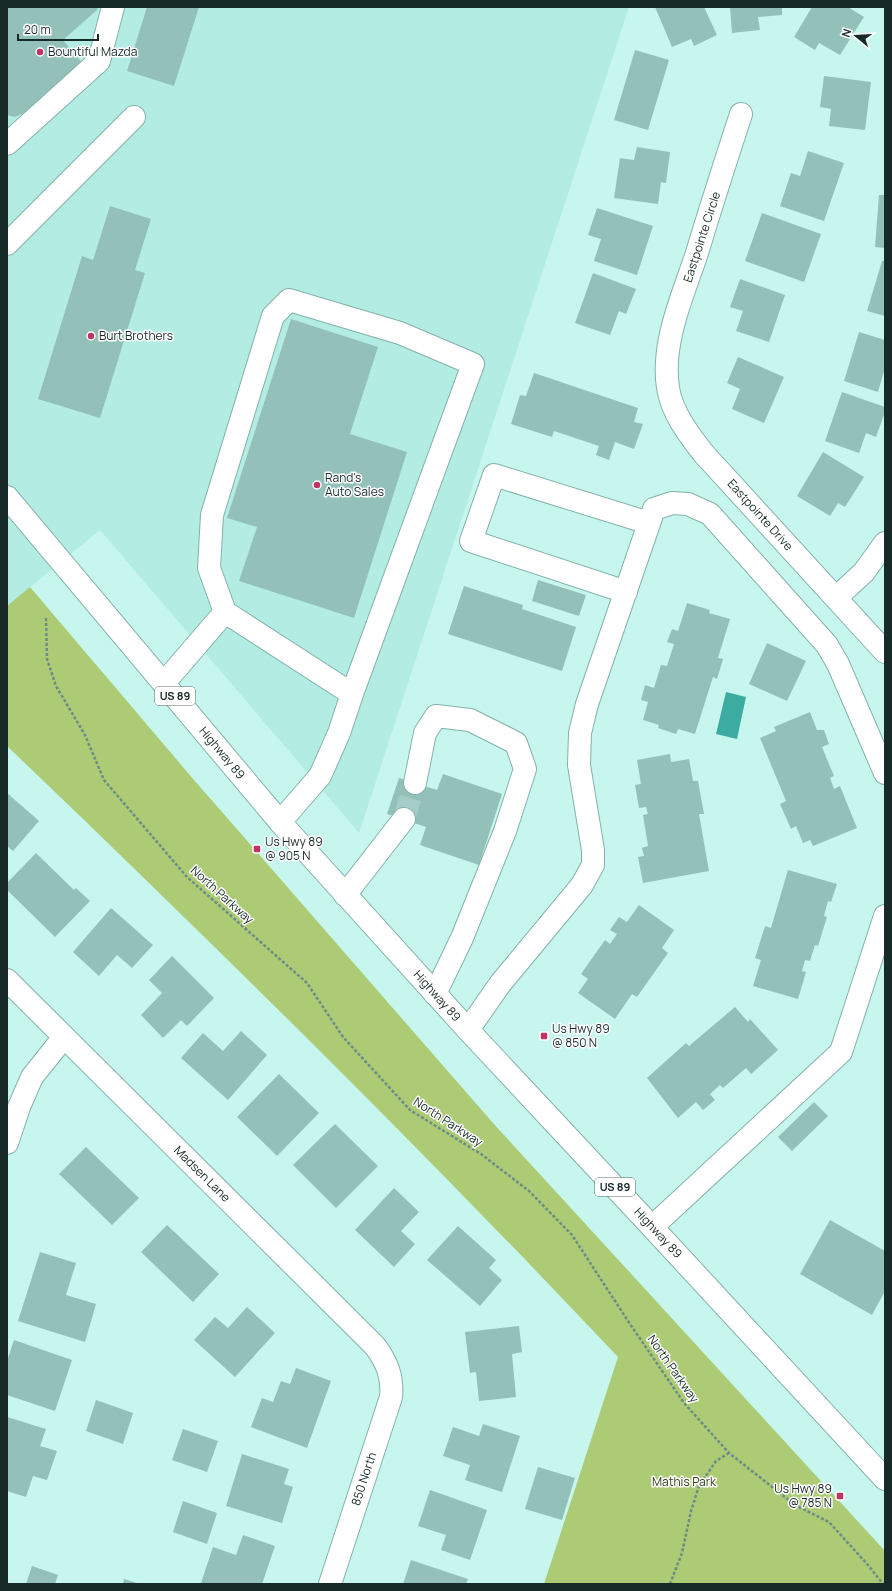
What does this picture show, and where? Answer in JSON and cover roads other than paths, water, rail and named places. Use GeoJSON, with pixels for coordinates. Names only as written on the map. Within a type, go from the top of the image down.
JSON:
{"type":"FeatureCollection","features":[{"type":"Feature","properties":{"kind":"street"},"geometry":{"type":"LineString","coordinates":[[7,144],[99,61],[113,7]]}},
{"type":"Feature","properties":{"kind":"street","name":"Eastpointe Circle"},"geometry":{"type":"LineString","coordinates":[[668,361],[674,322],[741,114]]}},
{"type":"Feature","properties":{"kind":"street"},"geometry":{"type":"LineString","coordinates":[[7,244],[134,117]]}},
{"type":"Feature","properties":{"kind":"street"},"geometry":{"type":"LineString","coordinates":[[280,822],[320,776],[339,733],[473,364],[400,333],[289,300],[273,316],[212,515],[209,568],[225,612],[352,694]]}},
{"type":"Feature","properties":{"kind":"street","name":"Eastpointe Drive"},"geometry":{"type":"LineString","coordinates":[[668,361],[666,376],[670,398],[679,418],[690,436],[704,454],[885,652]]}},
{"type":"Feature","properties":{"kind":"street"},"geometry":{"type":"LineString","coordinates":[[626,592],[471,541],[473,534],[494,474],[649,523]]}},
{"type":"Feature","properties":{"kind":"street","name":"Highway 89"},"geometry":{"type":"LineString","coordinates":[[7,497],[280,822],[468,1030],[885,1479]]}},
{"type":"Feature","properties":{"kind":"street"},"geometry":{"type":"LineString","coordinates":[[468,1030],[500,984],[582,885],[593,865],[593,850],[579,765],[580,733],[587,704],[654,509],[672,503],[688,504],[710,514],[827,645],[838,664],[885,773]]}},
{"type":"Feature","properties":{"kind":"street"},"geometry":{"type":"LineString","coordinates":[[836,598],[864,572],[885,543]]}},
{"type":"Feature","properties":{"kind":"street"},"geometry":{"type":"LineString","coordinates":[[164,683],[225,612]]}},
{"type":"Feature","properties":{"kind":"street"},"geometry":{"type":"LineString","coordinates":[[415,783],[425,733],[436,716],[470,720],[516,743],[525,770],[505,831],[465,931],[435,994]]}},
{"type":"Feature","properties":{"kind":"street"},"geometry":{"type":"LineString","coordinates":[[345,894],[404,819]]}},
{"type":"Feature","properties":{"kind":"street"},"geometry":{"type":"LineString","coordinates":[[652,1227],[841,1052],[879,956],[885,916]]}},
{"type":"Feature","properties":{"kind":"street","name":"Madsen Lane"},"geometry":{"type":"LineString","coordinates":[[7,980],[375,1346],[384,1359],[390,1374]]}},
{"type":"Feature","properties":{"kind":"street"},"geometry":{"type":"LineString","coordinates":[[7,1143],[19,1107],[32,1078],[64,1037]]}},
{"type":"Feature","properties":{"kind":"street","name":"850 North"},"geometry":{"type":"LineString","coordinates":[[330,1584],[389,1404],[392,1389],[390,1374]]}},
{"type":"Feature","properties":{"kind":"water"},"geometry":{"type":"Polygon","coordinates":[[[726,692],[746,697],[737,739],[716,734],[726,692]]]}},
{"type":"Feature","properties":{"kind":"tunnel"},"geometry":{"type":"LineString","coordinates":[[404,819],[415,783]]}},
{"type":"Feature","properties":{"kind":"place","name":"Bountiful Mazda"},"geometry":{"type":"Point","coordinates":[40,52]}},
{"type":"Feature","properties":{"kind":"place","name":"Burt Brothers"},"geometry":{"type":"Point","coordinates":[91,336]}},
{"type":"Feature","properties":{"kind":"place","name":"Rand's Auto Sales"},"geometry":{"type":"Point","coordinates":[317,485]}},
{"type":"Feature","properties":{"kind":"place","name":"Us Hwy 89 @ 905 N"},"geometry":{"type":"Point","coordinates":[257,849]}},
{"type":"Feature","properties":{"kind":"place","name":"Us Hwy 89 @ 850 N"},"geometry":{"type":"Point","coordinates":[544,1036]}},
{"type":"Feature","properties":{"kind":"place","name":"Us Hwy 89 @ 785 N"},"geometry":{"type":"Point","coordinates":[840,1496]}},
{"type":"Feature","properties":{"kind":"park label","name":"Mathis Park"},"geometry":{"type":"Point","coordinates":[684,1482]}}]}
